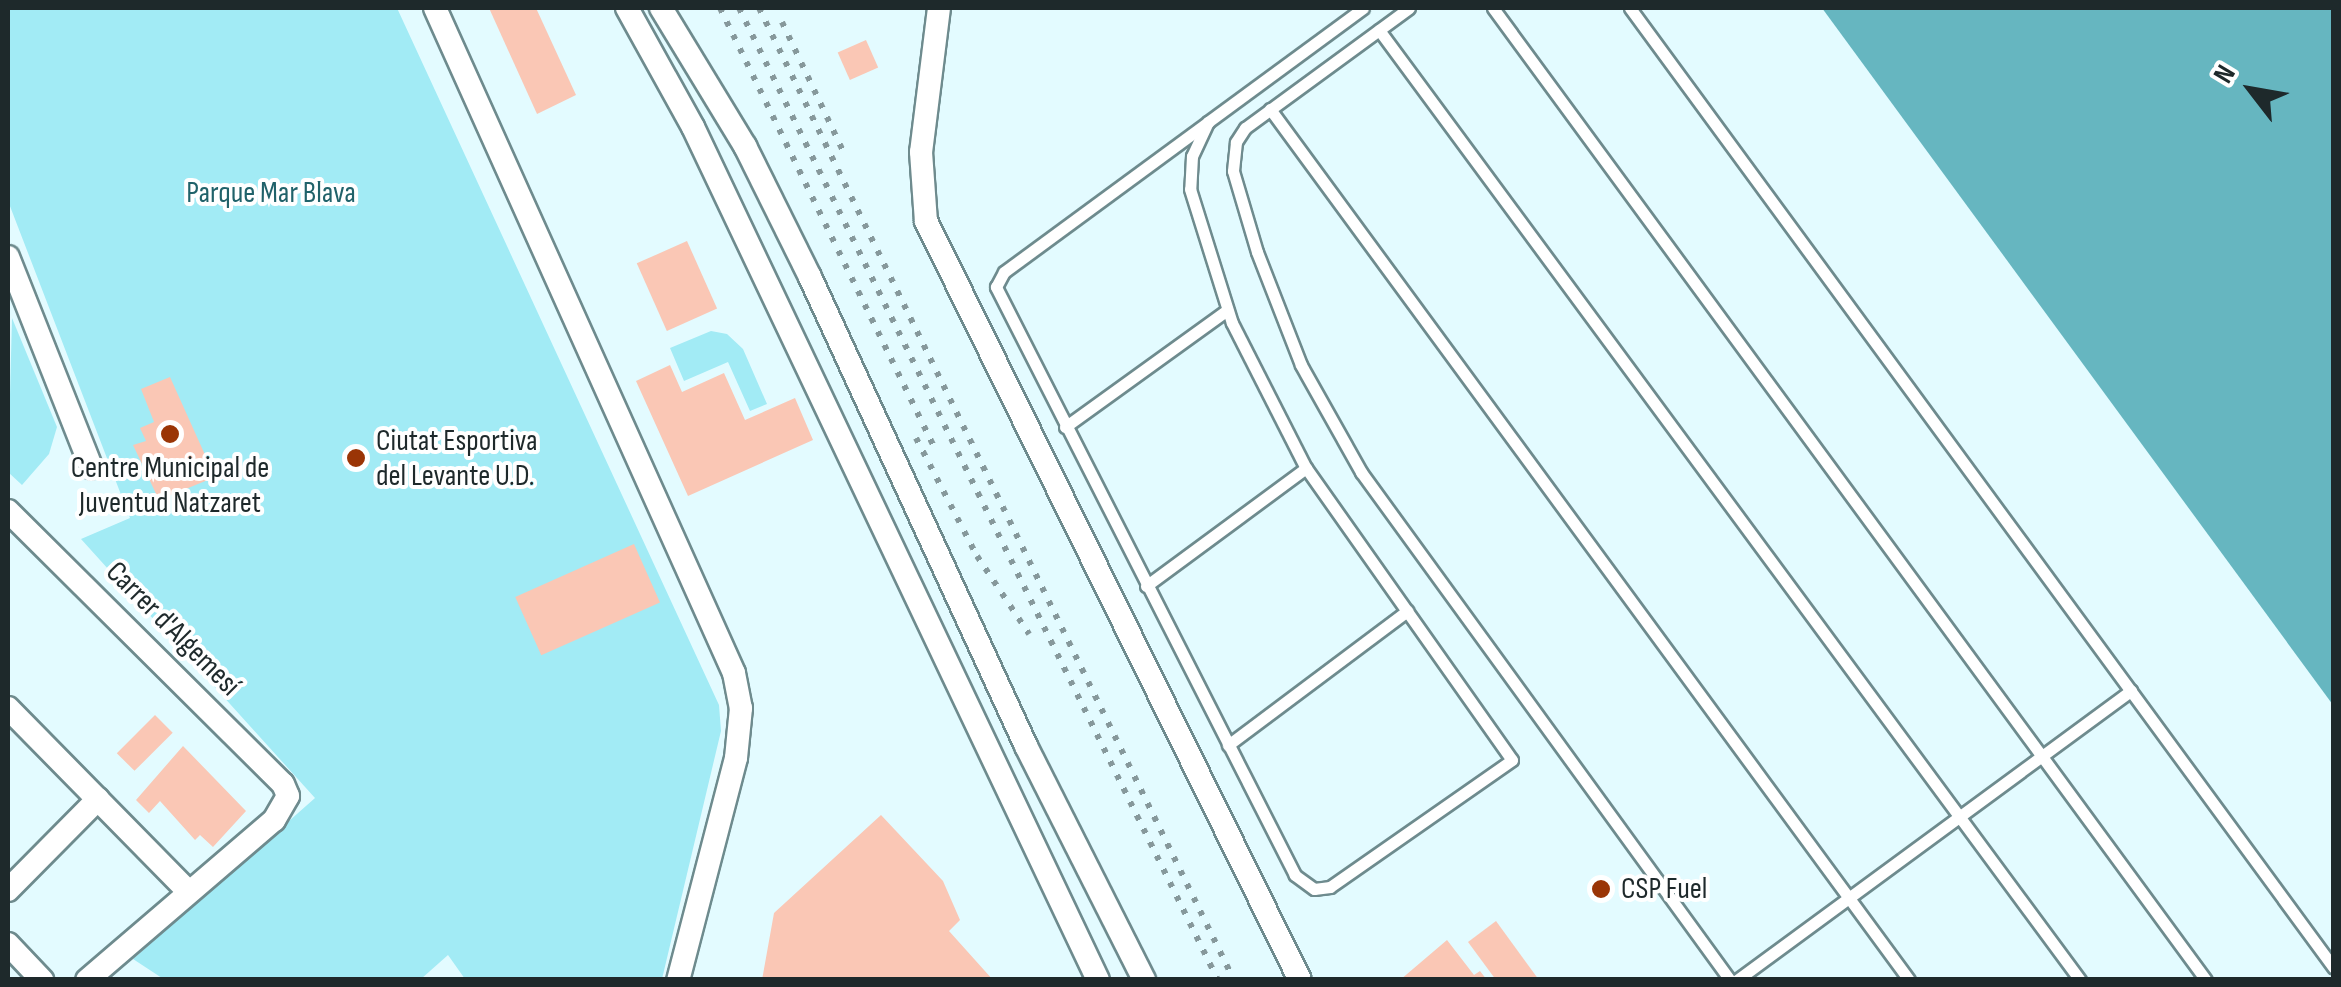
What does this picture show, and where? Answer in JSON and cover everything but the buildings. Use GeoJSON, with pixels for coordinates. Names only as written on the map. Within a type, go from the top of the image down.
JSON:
{"type":"FeatureCollection","features":[{"type":"Feature","properties":{"kind":"street"},"geometry":{"type":"LineString","coordinates":[[436,8],[734,673],[740,708],[736,758],[678,980]]}},
{"type":"Feature","properties":{"kind":"street"},"geometry":{"type":"LineString","coordinates":[[624,8],[650,46],[1098,980]]}},
{"type":"Feature","properties":{"kind":"street"},"geometry":{"type":"LineString","coordinates":[[660,8],[778,212],[1026,746],[1144,980]]}},
{"type":"Feature","properties":{"kind":"street"},"geometry":{"type":"LineString","coordinates":[[939,8],[921,152],[926,221],[1300,980]]}},
{"type":"Feature","properties":{"kind":"street"},"geometry":{"type":"LineString","coordinates":[[8,257],[91,466]]}},
{"type":"Feature","properties":{"kind":"street","name":"Carrer d'Algemesí"},"geometry":{"type":"LineString","coordinates":[[8,510],[284,784],[288,796],[274,820],[189,892]]}},
{"type":"Feature","properties":{"kind":"street"},"geometry":{"type":"LineString","coordinates":[[8,708],[189,892],[87,980]]}},
{"type":"Feature","properties":{"kind":"street"},"geometry":{"type":"LineString","coordinates":[[8,890],[98,799]]}},
{"type":"Feature","properties":{"kind":"street"},"geometry":{"type":"LineString","coordinates":[[8,944],[42,980]]}},
{"type":"Feature","properties":{"kind":"lane"},"geometry":{"type":"LineString","coordinates":[[1208,122],[1192,156],[1190,189],[1227,310],[1306,468],[1512,760],[1330,887],[1314,889],[1295,875],[996,295],[999,278],[1208,122],[1363,8]]}},
{"type":"Feature","properties":{"kind":"lane"},"geometry":{"type":"LineString","coordinates":[[1409,8],[1270,109],[1236,142],[1233,170],[1270,291],[1320,403],[1384,505],[1733,980],[2131,691]]}},
{"type":"Feature","properties":{"kind":"lane"},"geometry":{"type":"LineString","coordinates":[[1494,8],[2206,980]]}},
{"type":"Feature","properties":{"kind":"lane"},"geometry":{"type":"LineString","coordinates":[[1630,8],[2334,968]]}},
{"type":"Feature","properties":{"kind":"lane"},"geometry":{"type":"LineString","coordinates":[[1379,30],[2080,980]]}},
{"type":"Feature","properties":{"kind":"lane"},"geometry":{"type":"LineString","coordinates":[[1270,109],[1909,980]]}},
{"type":"Feature","properties":{"kind":"lane"},"geometry":{"type":"LineString","coordinates":[[1064,427],[1227,310]]}},
{"type":"Feature","properties":{"kind":"lane"},"geometry":{"type":"LineString","coordinates":[[1146,586],[1306,468]]}},
{"type":"Feature","properties":{"kind":"lane"},"geometry":{"type":"LineString","coordinates":[[1228,745],[1407,612]]}},
{"type":"Feature","properties":{"kind":"green space","name":"Ciutat Esportiva del Levante U.D."},"geometry":{"type":"Polygon","coordinates":[[[8,8],[397,8],[719,705],[721,731],[662,979],[465,979],[448,955],[421,979],[165,980],[133,959],[315,798],[81,539],[130,518],[8,201],[8,8]]]}},
{"type":"Feature","properties":{"kind":"green space"},"geometry":{"type":"Polygon","coordinates":[[[12,318],[57,427],[49,454],[22,485],[8,472],[12,318]]]}},
{"type":"Feature","properties":{"kind":"green space"},"geometry":{"type":"Polygon","coordinates":[[[711,331],[727,334],[743,349],[767,404],[750,411],[728,362],[684,381],[670,348],[711,331]]]}},
{"type":"Feature","properties":{"kind":"shaded area"},"geometry":{"type":"Polygon","coordinates":[[[1822,8],[2333,8],[2333,705],[1822,8]]]}},
{"type":"Feature","properties":{"kind":"railway"},"geometry":{"type":"LineString","coordinates":[[720,8],[935,448]]}},
{"type":"Feature","properties":{"kind":"railway"},"geometry":{"type":"LineString","coordinates":[[739,8],[1218,980]]}},
{"type":"Feature","properties":{"kind":"railway"},"geometry":{"type":"LineString","coordinates":[[759,8],[1234,980]]}},
{"type":"Feature","properties":{"kind":"railway"},"geometry":{"type":"LineString","coordinates":[[782,22],[844,153]]}},
{"type":"Feature","properties":{"kind":"railway"},"geometry":{"type":"LineString","coordinates":[[916,438],[977,556],[1029,634]]}},
{"type":"Feature","properties":{"kind":"place","name":"Centre Municipal de Juventud Natzaret"},"geometry":{"type":"Point","coordinates":[170,434]}},
{"type":"Feature","properties":{"kind":"place","name":"Ciutat Esportiva del Levante U.D."},"geometry":{"type":"Point","coordinates":[356,458]}},
{"type":"Feature","properties":{"kind":"place","name":"CSP Fuel"},"geometry":{"type":"Point","coordinates":[1601,889]}},
{"type":"Feature","properties":{"kind":"park label","name":"Parque Mar Blava"},"geometry":{"type":"Point","coordinates":[271,193]}}]}
